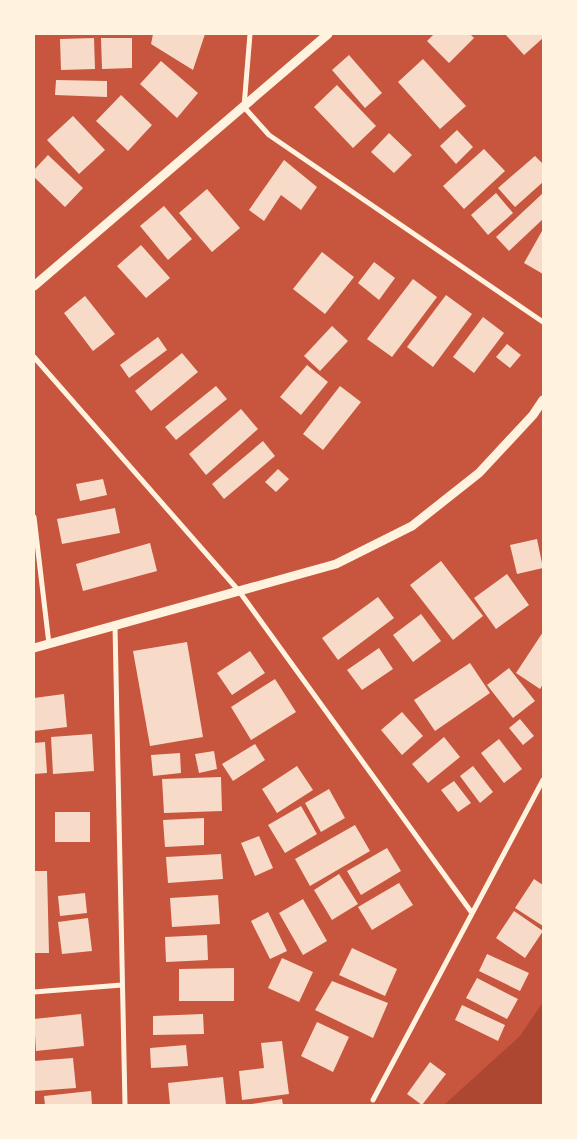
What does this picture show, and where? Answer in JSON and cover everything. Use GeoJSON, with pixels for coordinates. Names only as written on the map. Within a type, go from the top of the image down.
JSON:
{"type":"FeatureCollection","features":[{"type":"Feature","properties":{"kind":"street"},"geometry":{"type":"LineString","coordinates":[[250,34],[244,107],[269,135],[543,322]]}},
{"type":"Feature","properties":{"kind":"street"},"geometry":{"type":"LineString","coordinates":[[34,286],[328,34]]}},
{"type":"Feature","properties":{"kind":"street"},"geometry":{"type":"LineString","coordinates":[[34,356],[239,591],[472,913]]}},
{"type":"Feature","properties":{"kind":"street"},"geometry":{"type":"LineString","coordinates":[[34,648],[336,564],[412,526],[479,473],[533,415],[543,400]]}},
{"type":"Feature","properties":{"kind":"street"},"geometry":{"type":"LineString","coordinates":[[34,517],[49,644]]}},
{"type":"Feature","properties":{"kind":"street"},"geometry":{"type":"LineString","coordinates":[[115,626],[125,1105]]}},
{"type":"Feature","properties":{"kind":"street"},"geometry":{"type":"LineString","coordinates":[[373,1100],[543,780]]}},
{"type":"Feature","properties":{"kind":"street"},"geometry":{"type":"LineString","coordinates":[[34,992],[122,985]]}},
{"type":"Feature","properties":{"kind":"shaded area"},"geometry":{"type":"Polygon","coordinates":[[[543,1002],[543,1105],[444,1105],[520,1036],[543,1002]]]}},
{"type":"Feature","properties":{"kind":"building"},"geometry":{"type":"Polygon","coordinates":[[[153,34],[205,34],[193,70],[151,44],[153,34]]]}},
{"type":"Feature","properties":{"kind":"building"},"geometry":{"type":"Polygon","coordinates":[[[434,34],[470,34],[474,38],[449,63],[427,41],[434,34]]]}},
{"type":"Feature","properties":{"kind":"building"},"geometry":{"type":"Polygon","coordinates":[[[505,34],[543,34],[543,38],[524,55],[505,34]]]}},
{"type":"Feature","properties":{"kind":"building"},"geometry":{"type":"Polygon","coordinates":[[[94,38],[95,69],[61,70],[60,39],[94,38]]]}},
{"type":"Feature","properties":{"kind":"building"},"geometry":{"type":"Polygon","coordinates":[[[101,38],[132,38],[132,68],[102,69],[101,38]]]}},
{"type":"Feature","properties":{"kind":"building"},"geometry":{"type":"Polygon","coordinates":[[[349,55],[382,93],[365,108],[332,70],[349,55]]]}},
{"type":"Feature","properties":{"kind":"building"},"geometry":{"type":"Polygon","coordinates":[[[423,59],[466,106],[440,129],[398,82],[423,59]]]}},
{"type":"Feature","properties":{"kind":"building"},"geometry":{"type":"Polygon","coordinates":[[[161,61],[198,93],[177,118],[140,84],[161,61]]]}},
{"type":"Feature","properties":{"kind":"building"},"geometry":{"type":"Polygon","coordinates":[[[56,80],[107,81],[107,97],[55,95],[56,80]]]}},
{"type":"Feature","properties":{"kind":"building"},"geometry":{"type":"Polygon","coordinates":[[[337,85],[376,126],[353,148],[314,107],[337,85]]]}},
{"type":"Feature","properties":{"kind":"building"},"geometry":{"type":"Polygon","coordinates":[[[121,95],[152,125],[128,151],[96,121],[121,95]]]}},
{"type":"Feature","properties":{"kind":"building"},"geometry":{"type":"Polygon","coordinates":[[[73,116],[105,150],[79,174],[47,140],[73,116]]]}},
{"type":"Feature","properties":{"kind":"building"},"geometry":{"type":"Polygon","coordinates":[[[457,130],[473,147],[456,164],[440,146],[457,130]]]}},
{"type":"Feature","properties":{"kind":"building"},"geometry":{"type":"Polygon","coordinates":[[[389,133],[412,155],[394,173],[371,152],[389,133]]]}},
{"type":"Feature","properties":{"kind":"building"},"geometry":{"type":"Polygon","coordinates":[[[484,149],[505,171],[464,209],[443,186],[484,149]]]}},
{"type":"Feature","properties":{"kind":"building"},"geometry":{"type":"Polygon","coordinates":[[[48,155],[83,188],[65,207],[34,177],[34,170],[48,155]]]}},
{"type":"Feature","properties":{"kind":"building"},"geometry":{"type":"Polygon","coordinates":[[[535,156],[543,164],[543,182],[515,207],[498,188],[535,156]]]}},
{"type":"Feature","properties":{"kind":"building"},"geometry":{"type":"Polygon","coordinates":[[[284,160],[317,187],[301,210],[281,195],[264,221],[249,210],[284,160]]]}},
{"type":"Feature","properties":{"kind":"building"},"geometry":{"type":"Polygon","coordinates":[[[207,189],[240,228],[212,252],[179,213],[207,189]]]}},
{"type":"Feature","properties":{"kind":"building"},"geometry":{"type":"Polygon","coordinates":[[[496,193],[513,213],[488,235],[471,215],[496,193]]]}},
{"type":"Feature","properties":{"kind":"building"},"geometry":{"type":"Polygon","coordinates":[[[543,193],[543,219],[509,251],[496,237],[543,193]]]}},
{"type":"Feature","properties":{"kind":"building"},"geometry":{"type":"Polygon","coordinates":[[[164,206],[192,239],[168,260],[140,226],[164,206]]]}},
{"type":"Feature","properties":{"kind":"building"},"geometry":{"type":"Polygon","coordinates":[[[543,232],[543,274],[524,263],[543,232]]]}},
{"type":"Feature","properties":{"kind":"building"},"geometry":{"type":"Polygon","coordinates":[[[141,245],[170,278],[146,298],[117,266],[141,245]]]}},
{"type":"Feature","properties":{"kind":"building"},"geometry":{"type":"Polygon","coordinates":[[[322,252],[354,277],[325,314],[293,289],[322,252]]]}},
{"type":"Feature","properties":{"kind":"building"},"geometry":{"type":"Polygon","coordinates":[[[374,262],[395,278],[379,300],[358,283],[374,262]]]}},
{"type":"Feature","properties":{"kind":"building"},"geometry":{"type":"Polygon","coordinates":[[[413,279],[437,297],[392,357],[367,339],[413,279]]]}},
{"type":"Feature","properties":{"kind":"building"},"geometry":{"type":"Polygon","coordinates":[[[446,295],[472,314],[433,367],[407,347],[446,295]]]}},
{"type":"Feature","properties":{"kind":"building"},"geometry":{"type":"Polygon","coordinates":[[[85,296],[115,334],[93,351],[64,313],[85,296]]]}},
{"type":"Feature","properties":{"kind":"building"},"geometry":{"type":"Polygon","coordinates":[[[483,317],[504,333],[474,373],[453,357],[483,317]]]}},
{"type":"Feature","properties":{"kind":"building"},"geometry":{"type":"Polygon","coordinates":[[[332,326],[348,341],[320,371],[304,356],[332,326]]]}},
{"type":"Feature","properties":{"kind":"building"},"geometry":{"type":"Polygon","coordinates":[[[158,337],[167,350],[129,378],[120,365],[158,337]]]}},
{"type":"Feature","properties":{"kind":"building"},"geometry":{"type":"Polygon","coordinates":[[[507,344],[521,355],[510,368],[496,357],[507,344]]]}},
{"type":"Feature","properties":{"kind":"building"},"geometry":{"type":"Polygon","coordinates":[[[182,353],[198,372],[151,411],[135,391],[182,353]]]}},
{"type":"Feature","properties":{"kind":"building"},"geometry":{"type":"Polygon","coordinates":[[[307,365],[328,382],[301,415],[280,397],[307,365]]]}},
{"type":"Feature","properties":{"kind":"building"},"geometry":{"type":"Polygon","coordinates":[[[216,386],[227,399],[176,440],[165,427],[216,386]]]}},
{"type":"Feature","properties":{"kind":"building"},"geometry":{"type":"Polygon","coordinates":[[[340,386],[361,402],[323,450],[303,434],[340,386]]]}},
{"type":"Feature","properties":{"kind":"building"},"geometry":{"type":"Polygon","coordinates":[[[241,409],[258,429],[206,475],[189,454],[241,409]]]}},
{"type":"Feature","properties":{"kind":"building"},"geometry":{"type":"Polygon","coordinates":[[[263,441],[275,456],[224,499],[212,484],[263,441]]]}},
{"type":"Feature","properties":{"kind":"building"},"geometry":{"type":"Polygon","coordinates":[[[278,469],[289,479],[276,492],[265,482],[278,469]]]}},
{"type":"Feature","properties":{"kind":"building"},"geometry":{"type":"Polygon","coordinates":[[[103,479],[107,495],[80,501],[76,484],[103,479]]]}},
{"type":"Feature","properties":{"kind":"building"},"geometry":{"type":"Polygon","coordinates":[[[115,508],[120,533],[62,544],[57,519],[115,508]]]}},
{"type":"Feature","properties":{"kind":"building"},"geometry":{"type":"Polygon","coordinates":[[[537,539],[543,568],[517,574],[510,545],[537,539]]]}},
{"type":"Feature","properties":{"kind":"building"},"geometry":{"type":"Polygon","coordinates":[[[150,543],[157,571],[83,591],[76,564],[150,543]]]}},
{"type":"Feature","properties":{"kind":"building"},"geometry":{"type":"Polygon","coordinates":[[[441,561],[483,616],[453,640],[410,585],[441,561]]]}},
{"type":"Feature","properties":{"kind":"building"},"geometry":{"type":"Polygon","coordinates":[[[507,574],[529,605],[496,629],[474,598],[507,574]]]}},
{"type":"Feature","properties":{"kind":"building"},"geometry":{"type":"Polygon","coordinates":[[[378,597],[394,618],[338,660],[322,638],[378,597]]]}},
{"type":"Feature","properties":{"kind":"building"},"geometry":{"type":"Polygon","coordinates":[[[421,614],[441,641],[413,662],[393,635],[421,614]]]}},
{"type":"Feature","properties":{"kind":"building"},"geometry":{"type":"Polygon","coordinates":[[[543,632],[543,684],[540,689],[516,673],[543,632]]]}},
{"type":"Feature","properties":{"kind":"building"},"geometry":{"type":"Polygon","coordinates":[[[187,642],[203,737],[150,746],[133,651],[187,642]]]}},
{"type":"Feature","properties":{"kind":"building"},"geometry":{"type":"Polygon","coordinates":[[[379,648],[393,669],[362,690],[347,670],[379,648]]]}},
{"type":"Feature","properties":{"kind":"building"},"geometry":{"type":"Polygon","coordinates":[[[250,651],[265,673],[232,695],[217,673],[250,651]]]}},
{"type":"Feature","properties":{"kind":"building"},"geometry":{"type":"Polygon","coordinates":[[[470,663],[490,693],[435,731],[414,700],[470,663]]]}},
{"type":"Feature","properties":{"kind":"building"},"geometry":{"type":"Polygon","coordinates":[[[509,668],[535,701],[513,718],[487,685],[509,668]]]}},
{"type":"Feature","properties":{"kind":"building"},"geometry":{"type":"Polygon","coordinates":[[[275,679],[296,712],[251,740],[231,707],[275,679]]]}},
{"type":"Feature","properties":{"kind":"building"},"geometry":{"type":"Polygon","coordinates":[[[64,694],[67,727],[34,731],[34,698],[64,694]]]}},
{"type":"Feature","properties":{"kind":"building"},"geometry":{"type":"Polygon","coordinates":[[[402,712],[423,736],[402,755],[381,730],[402,712]]]}},
{"type":"Feature","properties":{"kind":"building"},"geometry":{"type":"Polygon","coordinates":[[[520,719],[534,736],[523,745],[509,728],[520,719]]]}},
{"type":"Feature","properties":{"kind":"building"},"geometry":{"type":"Polygon","coordinates":[[[92,734],[94,771],[53,774],[51,737],[92,734]]]}},
{"type":"Feature","properties":{"kind":"building"},"geometry":{"type":"Polygon","coordinates":[[[444,737],[460,757],[428,783],[412,764],[444,737]]]}},
{"type":"Feature","properties":{"kind":"building"},"geometry":{"type":"Polygon","coordinates":[[[499,739],[522,769],[504,783],[481,753],[499,739]]]}},
{"type":"Feature","properties":{"kind":"building"},"geometry":{"type":"Polygon","coordinates":[[[45,742],[47,773],[34,774],[34,743],[45,742]]]}},
{"type":"Feature","properties":{"kind":"building"},"geometry":{"type":"Polygon","coordinates":[[[255,744],[265,760],[233,781],[222,764],[255,744]]]}},
{"type":"Feature","properties":{"kind":"building"},"geometry":{"type":"Polygon","coordinates":[[[214,751],[217,769],[199,773],[195,754],[214,751]]]}},
{"type":"Feature","properties":{"kind":"building"},"geometry":{"type":"Polygon","coordinates":[[[180,753],[181,773],[153,776],[151,755],[180,753]]]}},
{"type":"Feature","properties":{"kind":"building"},"geometry":{"type":"Polygon","coordinates":[[[297,766],[313,790],[277,813],[262,789],[297,766]]]}},
{"type":"Feature","properties":{"kind":"building"},"geometry":{"type":"Polygon","coordinates":[[[473,766],[493,792],[480,803],[460,776],[473,766]]]}},
{"type":"Feature","properties":{"kind":"building"},"geometry":{"type":"Polygon","coordinates":[[[221,777],[222,811],[164,813],[162,779],[221,777]]]}},
{"type":"Feature","properties":{"kind":"building"},"geometry":{"type":"Polygon","coordinates":[[[454,781],[471,803],[458,812],[441,790],[454,781]]]}},
{"type":"Feature","properties":{"kind":"building"},"geometry":{"type":"Polygon","coordinates":[[[329,789],[345,818],[321,832],[305,803],[329,789]]]}},
{"type":"Feature","properties":{"kind":"building"},"geometry":{"type":"Polygon","coordinates":[[[301,806],[317,834],[285,853],[268,825],[301,806]]]}},
{"type":"Feature","properties":{"kind":"building"},"geometry":{"type":"Polygon","coordinates":[[[55,812],[90,812],[90,842],[55,842],[55,812]]]}},
{"type":"Feature","properties":{"kind":"building"},"geometry":{"type":"Polygon","coordinates":[[[204,818],[204,845],[165,847],[163,820],[204,818]]]}},
{"type":"Feature","properties":{"kind":"building"},"geometry":{"type":"Polygon","coordinates":[[[355,825],[370,851],[310,886],[295,859],[355,825]]]}},
{"type":"Feature","properties":{"kind":"building"},"geometry":{"type":"Polygon","coordinates":[[[259,836],[273,868],[255,876],[241,843],[259,836]]]}},
{"type":"Feature","properties":{"kind":"building"},"geometry":{"type":"Polygon","coordinates":[[[387,848],[401,871],[361,895],[347,871],[387,848]]]}},
{"type":"Feature","properties":{"kind":"building"},"geometry":{"type":"Polygon","coordinates":[[[221,854],[223,879],[168,883],[166,857],[221,854]]]}},
{"type":"Feature","properties":{"kind":"building"},"geometry":{"type":"Polygon","coordinates":[[[34,871],[47,871],[49,953],[34,953],[34,871]]]}},
{"type":"Feature","properties":{"kind":"building"},"geometry":{"type":"Polygon","coordinates":[[[339,874],[358,904],[332,920],[314,890],[339,874]]]}},
{"type":"Feature","properties":{"kind":"building"},"geometry":{"type":"Polygon","coordinates":[[[534,879],[543,885],[543,926],[515,908],[534,879]]]}},
{"type":"Feature","properties":{"kind":"building"},"geometry":{"type":"Polygon","coordinates":[[[399,883],[413,905],[372,930],[358,907],[399,883]]]}},
{"type":"Feature","properties":{"kind":"building"},"geometry":{"type":"Polygon","coordinates":[[[85,893],[87,913],[60,916],[58,896],[85,893]]]}},
{"type":"Feature","properties":{"kind":"building"},"geometry":{"type":"Polygon","coordinates":[[[218,895],[220,924],[172,927],[170,898],[218,895]]]}},
{"type":"Feature","properties":{"kind":"building"},"geometry":{"type":"Polygon","coordinates":[[[303,899],[327,941],[303,955],[279,913],[303,899]]]}},
{"type":"Feature","properties":{"kind":"building"},"geometry":{"type":"Polygon","coordinates":[[[514,911],[543,931],[525,958],[496,938],[514,911]]]}},
{"type":"Feature","properties":{"kind":"building"},"geometry":{"type":"Polygon","coordinates":[[[268,912],[287,951],[270,959],[251,921],[268,912]]]}},
{"type":"Feature","properties":{"kind":"building"},"geometry":{"type":"Polygon","coordinates":[[[88,918],[92,951],[62,954],[58,922],[88,918]]]}},
{"type":"Feature","properties":{"kind":"building"},"geometry":{"type":"Polygon","coordinates":[[[207,935],[208,960],[166,962],[165,937],[207,935]]]}},
{"type":"Feature","properties":{"kind":"building"},"geometry":{"type":"Polygon","coordinates":[[[352,948],[397,969],[385,996],[339,975],[352,948]]]}},
{"type":"Feature","properties":{"kind":"building"},"geometry":{"type":"Polygon","coordinates":[[[487,954],[529,973],[520,991],[479,971],[487,954]]]}},
{"type":"Feature","properties":{"kind":"building"},"geometry":{"type":"Polygon","coordinates":[[[282,958],[313,972],[299,1002],[268,988],[282,958]]]}},
{"type":"Feature","properties":{"kind":"building"},"geometry":{"type":"Polygon","coordinates":[[[234,968],[234,1001],[179,1001],[179,969],[234,968]]]}},
{"type":"Feature","properties":{"kind":"building"},"geometry":{"type":"Polygon","coordinates":[[[477,978],[518,999],[507,1019],[466,998],[477,978]]]}},
{"type":"Feature","properties":{"kind":"building"},"geometry":{"type":"Polygon","coordinates":[[[332,981],[388,1003],[373,1038],[315,1010],[332,981]]]}},
{"type":"Feature","properties":{"kind":"building"},"geometry":{"type":"Polygon","coordinates":[[[462,1005],[505,1025],[498,1041],[455,1020],[462,1005]]]}},
{"type":"Feature","properties":{"kind":"building"},"geometry":{"type":"Polygon","coordinates":[[[81,1014],[84,1046],[36,1051],[34,1019],[81,1014]]]}},
{"type":"Feature","properties":{"kind":"building"},"geometry":{"type":"Polygon","coordinates":[[[203,1014],[204,1034],[153,1035],[153,1016],[203,1014]]]}},
{"type":"Feature","properties":{"kind":"building"},"geometry":{"type":"Polygon","coordinates":[[[317,1022],[349,1037],[333,1072],[301,1056],[317,1022]]]}},
{"type":"Feature","properties":{"kind":"building"},"geometry":{"type":"Polygon","coordinates":[[[282,1041],[289,1094],[242,1100],[239,1071],[264,1068],[261,1043],[282,1041]]]}},
{"type":"Feature","properties":{"kind":"building"},"geometry":{"type":"Polygon","coordinates":[[[186,1045],[188,1066],[151,1068],[150,1048],[186,1045]]]}},
{"type":"Feature","properties":{"kind":"building"},"geometry":{"type":"Polygon","coordinates":[[[73,1058],[76,1088],[34,1091],[34,1061],[73,1058]]]}},
{"type":"Feature","properties":{"kind":"building"},"geometry":{"type":"Polygon","coordinates":[[[430,1062],[446,1074],[422,1105],[407,1094],[430,1062]]]}},
{"type":"Feature","properties":{"kind":"building"},"geometry":{"type":"Polygon","coordinates":[[[223,1077],[226,1105],[170,1105],[168,1083],[223,1077]]]}},
{"type":"Feature","properties":{"kind":"building"},"geometry":{"type":"Polygon","coordinates":[[[91,1091],[92,1105],[45,1105],[44,1096],[91,1091]]]}},
{"type":"Feature","properties":{"kind":"building"},"geometry":{"type":"Polygon","coordinates":[[[282,1099],[283,1105],[252,1105],[252,1104],[282,1099]]]}}]}
